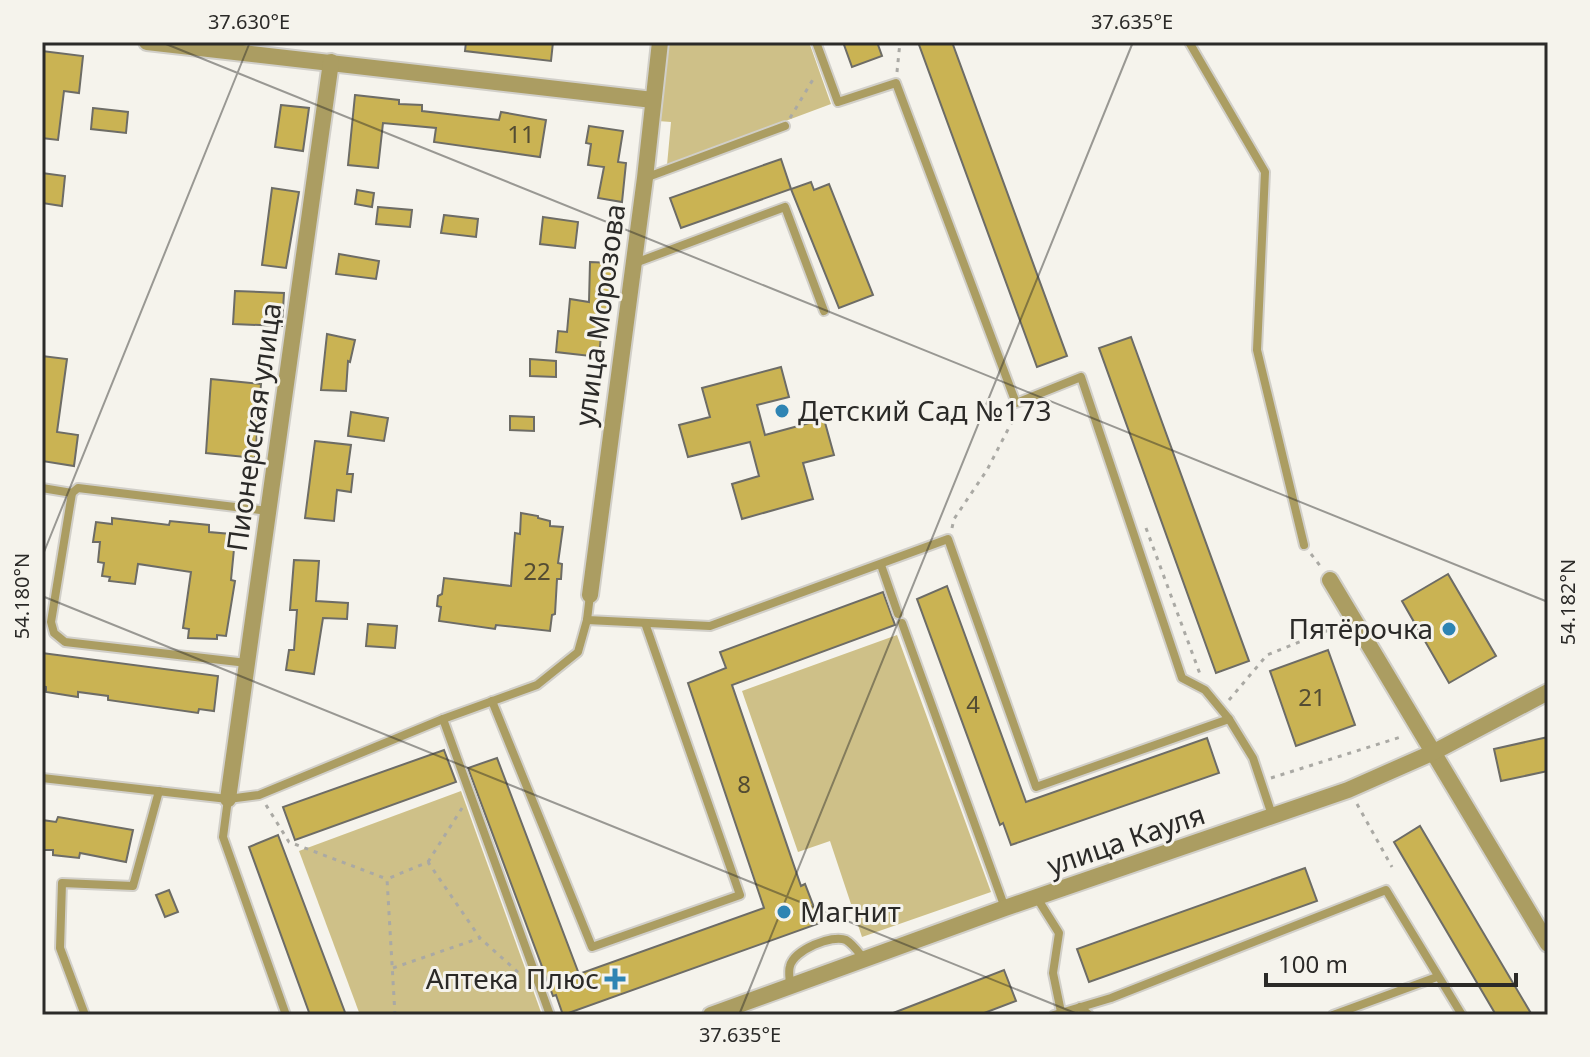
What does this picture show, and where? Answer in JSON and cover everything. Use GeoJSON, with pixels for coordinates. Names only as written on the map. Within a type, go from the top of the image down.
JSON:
{"type":"FeatureCollection","features":[{"type":"Feature","properties":{"kind":"street"},"geometry":{"type":"LineString","coordinates":[[147,42],[250,48],[331,62],[653,100]]}},
{"type":"Feature","properties":{"kind":"street","name":"улица Морозова"},"geometry":{"type":"LineString","coordinates":[[590,595],[660,42]]}},
{"type":"Feature","properties":{"kind":"street","name":"Пионерская улица"},"geometry":{"type":"LineString","coordinates":[[228,799],[331,62]]}},
{"type":"Feature","properties":{"kind":"street"},"geometry":{"type":"LineString","coordinates":[[1330,580],[1548,944]]}},
{"type":"Feature","properties":{"kind":"street","name":"улица Кауля"},"geometry":{"type":"LineString","coordinates":[[711,1015],[1005,908],[1348,790],[1434,752],[1548,692]]}},
{"type":"Feature","properties":{"kind":"lane"},"geometry":{"type":"LineString","coordinates":[[816,42],[838,102],[896,83],[1016,403],[1081,377],[1182,678],[1205,690],[1229,719],[1253,758],[1272,816]]}},
{"type":"Feature","properties":{"kind":"lane"},"geometry":{"type":"LineString","coordinates":[[1189,42],[1265,172],[1257,350],[1304,545]]}},
{"type":"Feature","properties":{"kind":"lane"},"geometry":{"type":"LineString","coordinates":[[645,178],[785,126]]}},
{"type":"Feature","properties":{"kind":"lane"},"geometry":{"type":"LineString","coordinates":[[633,264],[785,207],[824,311]]}},
{"type":"Feature","properties":{"kind":"lane"},"geometry":{"type":"LineString","coordinates":[[42,488],[72,493]]}},
{"type":"Feature","properties":{"kind":"lane"},"geometry":{"type":"LineString","coordinates":[[247,663],[65,642],[54,633],[51,622],[72,493],[78,488],[268,511]]}},
{"type":"Feature","properties":{"kind":"lane"},"geometry":{"type":"LineString","coordinates":[[587,620],[710,626],[948,539],[1036,787],[1229,719]]}},
{"type":"Feature","properties":{"kind":"lane"},"geometry":{"type":"LineString","coordinates":[[881,565],[1005,908]]}},
{"type":"Feature","properties":{"kind":"lane"},"geometry":{"type":"LineString","coordinates":[[42,778],[228,799],[259,795],[443,719],[537,685],[578,652],[590,595]]}},
{"type":"Feature","properties":{"kind":"lane"},"geometry":{"type":"LineString","coordinates":[[492,701],[592,947],[740,895],[645,623]]}},
{"type":"Feature","properties":{"kind":"lane"},"geometry":{"type":"LineString","coordinates":[[443,719],[550,1015]]}},
{"type":"Feature","properties":{"kind":"lane"},"geometry":{"type":"LineString","coordinates":[[85,1015],[60,948],[62,883],[133,886],[159,791]]}},
{"type":"Feature","properties":{"kind":"lane"},"geometry":{"type":"LineString","coordinates":[[228,799],[223,837],[286,1015]]}},
{"type":"Feature","properties":{"kind":"lane"},"geometry":{"type":"LineString","coordinates":[[1037,898],[1059,933],[1053,973],[1058,1014],[1111,998],[1386,890],[1462,1015]]}},
{"type":"Feature","properties":{"kind":"lane"},"geometry":{"type":"LineString","coordinates":[[790,986],[790,965],[804,949],[836,938],[845,940],[865,959]]}},
{"type":"Feature","properties":{"kind":"lane"},"geometry":{"type":"LineString","coordinates":[[1333,1015],[1437,977]]}},
{"type":"Feature","properties":{"kind":"lane"},"geometry":{"type":"LineString","coordinates":[[1080,1007],[1089,1015]]}},
{"type":"Feature","properties":{"kind":"path"},"geometry":{"type":"LineString","coordinates":[[896,83],[900,42]]}},
{"type":"Feature","properties":{"kind":"path"},"geometry":{"type":"LineString","coordinates":[[785,126],[824,63]]}},
{"type":"Feature","properties":{"kind":"path"},"geometry":{"type":"LineString","coordinates":[[948,539],[954,519],[987,470],[1024,399]]}},
{"type":"Feature","properties":{"kind":"path"},"geometry":{"type":"LineString","coordinates":[[1304,545],[1330,580]]}},
{"type":"Feature","properties":{"kind":"path"},"geometry":{"type":"LineString","coordinates":[[1222,710],[1267,655],[1353,621]]}},
{"type":"Feature","properties":{"kind":"path"},"geometry":{"type":"LineString","coordinates":[[1262,781],[1419,731]]}},
{"type":"Feature","properties":{"kind":"path"},"geometry":{"type":"LineString","coordinates":[[1348,790],[1392,867]]}},
{"type":"Feature","properties":{"kind":"path"},"geometry":{"type":"LineString","coordinates":[[259,795],[289,842],[387,879],[428,862],[470,795]]}},
{"type":"Feature","properties":{"kind":"path"},"geometry":{"type":"LineString","coordinates":[[428,862],[480,938],[542,993]]}},
{"type":"Feature","properties":{"kind":"path"},"geometry":{"type":"LineString","coordinates":[[387,879],[395,1015]]}},
{"type":"Feature","properties":{"kind":"path"},"geometry":{"type":"LineString","coordinates":[[392,968],[480,938]]}},
{"type":"Feature","properties":{"kind":"shaded area"},"geometry":{"type":"Polygon","coordinates":[[[667,42],[809,42],[831,104],[667,165],[671,122],[658,121],[667,42]]]}},
{"type":"Feature","properties":{"kind":"shaded area"},"geometry":{"type":"Polygon","coordinates":[[[897,635],[991,892],[862,937],[830,841],[798,852],[742,691],[897,635]]]}},
{"type":"Feature","properties":{"kind":"shaded area"},"geometry":{"type":"Polygon","coordinates":[[[461,791],[542,1015],[360,1015],[299,851],[461,791]]]}},
{"type":"Feature","properties":{"kind":"building"},"geometry":{"type":"Polygon","coordinates":[[[466,42],[553,42],[551,61],[465,51],[466,42]]]}},
{"type":"Feature","properties":{"kind":"building"},"geometry":{"type":"Polygon","coordinates":[[[843,42],[877,42],[882,56],[852,67],[843,42]]]}},
{"type":"Feature","properties":{"kind":"building"},"geometry":{"type":"Polygon","coordinates":[[[918,42],[952,42],[1067,356],[1037,367],[918,42]]]}},
{"type":"Feature","properties":{"kind":"building"},"geometry":{"type":"Polygon","coordinates":[[[42,51],[83,56],[79,93],[64,91],[58,140],[42,138],[42,51]]]}},
{"type":"Feature","properties":{"kind":"building"},"geometry":{"type":"Polygon","coordinates":[[[355,95],[399,100],[399,104],[422,105],[422,111],[499,120],[501,112],[546,120],[540,157],[434,142],[436,128],[383,123],[378,168],[348,165],[355,95]]]}},
{"type":"Feature","properties":{"kind":"building"},"geometry":{"type":"Polygon","coordinates":[[[281,105],[309,108],[303,151],[275,147],[281,105]]]}},
{"type":"Feature","properties":{"kind":"building"},"geometry":{"type":"Polygon","coordinates":[[[93,108],[128,112],[126,133],[91,129],[93,108]]]}},
{"type":"Feature","properties":{"kind":"building"},"geometry":{"type":"Polygon","coordinates":[[[589,126],[623,131],[618,162],[626,163],[622,202],[598,198],[604,167],[588,165],[591,144],[586,143],[589,126]]]}},
{"type":"Feature","properties":{"kind":"building"},"geometry":{"type":"Polygon","coordinates":[[[781,159],[791,189],[681,228],[670,198],[781,159]]]}},
{"type":"Feature","properties":{"kind":"building"},"geometry":{"type":"Polygon","coordinates":[[[42,173],[65,176],[62,206],[42,203],[42,173]]]}},
{"type":"Feature","properties":{"kind":"building"},"geometry":{"type":"Polygon","coordinates":[[[811,182],[814,190],[829,184],[873,295],[839,308],[791,189],[811,182]]]}},
{"type":"Feature","properties":{"kind":"building"},"geometry":{"type":"Polygon","coordinates":[[[272,188],[299,192],[286,268],[262,265],[272,188]]]}},
{"type":"Feature","properties":{"kind":"building"},"geometry":{"type":"Polygon","coordinates":[[[357,190],[374,193],[372,207],[355,204],[357,190]]]}},
{"type":"Feature","properties":{"kind":"building"},"geometry":{"type":"Polygon","coordinates":[[[378,207],[412,210],[410,227],[376,224],[378,207]]]}},
{"type":"Feature","properties":{"kind":"building"},"geometry":{"type":"Polygon","coordinates":[[[444,215],[478,219],[476,237],[441,233],[444,215]]]}},
{"type":"Feature","properties":{"kind":"building"},"geometry":{"type":"Polygon","coordinates":[[[543,217],[578,222],[575,248],[540,244],[543,217]]]}},
{"type":"Feature","properties":{"kind":"building"},"geometry":{"type":"Polygon","coordinates":[[[339,254],[379,261],[376,279],[336,274],[339,254]]]}},
{"type":"Feature","properties":{"kind":"building"},"geometry":{"type":"Polygon","coordinates":[[[590,262],[612,263],[612,294],[606,326],[602,325],[599,357],[556,352],[558,331],[567,332],[570,299],[589,302],[590,262]]]}},
{"type":"Feature","properties":{"kind":"building"},"geometry":{"type":"Polygon","coordinates":[[[235,291],[284,293],[282,326],[233,324],[235,291]]]}},
{"type":"Feature","properties":{"kind":"building"},"geometry":{"type":"Polygon","coordinates":[[[327,334],[355,340],[348,361],[346,391],[321,390],[327,334]]]}},
{"type":"Feature","properties":{"kind":"building"},"geometry":{"type":"Polygon","coordinates":[[[1131,337],[1249,661],[1216,673],[1099,348],[1131,337]]]}},
{"type":"Feature","properties":{"kind":"building"},"geometry":{"type":"Polygon","coordinates":[[[42,356],[67,359],[57,432],[78,435],[74,466],[42,461],[42,356]]]}},
{"type":"Feature","properties":{"kind":"building"},"geometry":{"type":"Polygon","coordinates":[[[530,359],[556,361],[556,377],[530,376],[530,359]]]}},
{"type":"Feature","properties":{"kind":"building"},"geometry":{"type":"Polygon","coordinates":[[[781,367],[789,397],[757,405],[765,435],[824,419],[834,455],[803,463],[813,499],[742,519],[732,484],[759,476],[750,442],[688,457],[679,425],[710,417],[702,388],[781,367]]]}},
{"type":"Feature","properties":{"kind":"building"},"geometry":{"type":"Polygon","coordinates":[[[211,379],[261,384],[255,458],[206,453],[211,379]]]}},
{"type":"Feature","properties":{"kind":"building"},"geometry":{"type":"Polygon","coordinates":[[[351,412],[388,418],[384,441],[348,436],[351,412]]]}},
{"type":"Feature","properties":{"kind":"building"},"geometry":{"type":"Polygon","coordinates":[[[510,416],[534,417],[534,431],[510,430],[510,416]]]}},
{"type":"Feature","properties":{"kind":"building"},"geometry":{"type":"Polygon","coordinates":[[[315,441],[351,445],[347,474],[353,474],[351,492],[337,490],[334,521],[305,518],[315,441]]]}},
{"type":"Feature","properties":{"kind":"building"},"geometry":{"type":"Polygon","coordinates":[[[521,513],[550,521],[550,526],[563,527],[558,563],[562,564],[561,579],[557,579],[555,614],[552,615],[550,631],[496,625],[495,629],[439,621],[441,607],[437,606],[438,596],[442,594],[444,578],[511,586],[515,533],[520,534],[521,513]]]}},
{"type":"Feature","properties":{"kind":"building"},"geometry":{"type":"Polygon","coordinates":[[[112,518],[169,525],[170,521],[209,525],[209,532],[231,534],[229,549],[234,549],[231,580],[235,581],[226,636],[217,635],[217,639],[188,638],[189,629],[183,628],[191,572],[138,564],[135,584],[109,581],[110,577],[102,576],[104,563],[98,562],[100,542],[93,542],[96,522],[112,524],[112,518]]]}},
{"type":"Feature","properties":{"kind":"building"},"geometry":{"type":"Polygon","coordinates":[[[294,560],[319,561],[316,601],[348,603],[347,619],[323,618],[314,674],[286,670],[289,650],[294,650],[297,610],[290,610],[294,560]]]}},
{"type":"Feature","properties":{"kind":"building","name":"Пятёрочка"},"geometry":{"type":"Polygon","coordinates":[[[1448,574],[1496,656],[1449,683],[1402,601],[1448,574]]]}},
{"type":"Feature","properties":{"kind":"building"},"geometry":{"type":"Polygon","coordinates":[[[947,586],[1026,802],[1207,738],[1219,773],[1011,845],[1003,823],[1000,825],[917,599],[947,586]]]}},
{"type":"Feature","properties":{"kind":"building"},"geometry":{"type":"Polygon","coordinates":[[[883,592],[895,625],[732,685],[801,886],[805,884],[820,923],[563,1015],[556,995],[553,996],[468,768],[497,758],[579,974],[764,908],[688,683],[726,668],[720,652],[883,592]]]}},
{"type":"Feature","properties":{"kind":"building"},"geometry":{"type":"Polygon","coordinates":[[[368,624],[397,626],[395,648],[366,646],[368,624]]]}},
{"type":"Feature","properties":{"kind":"building"},"geometry":{"type":"Polygon","coordinates":[[[1328,650],[1355,725],[1296,746],[1270,671],[1328,650]]]}},
{"type":"Feature","properties":{"kind":"building"},"geometry":{"type":"Polygon","coordinates":[[[42,653],[218,676],[214,711],[199,709],[198,713],[108,700],[108,696],[78,692],[78,697],[46,692],[46,687],[42,686],[42,653]]]}},
{"type":"Feature","properties":{"kind":"building"},"geometry":{"type":"Polygon","coordinates":[[[1548,737],[1548,771],[1501,781],[1494,749],[1548,737]]]}},
{"type":"Feature","properties":{"kind":"building"},"geometry":{"type":"Polygon","coordinates":[[[444,750],[456,782],[295,840],[283,807],[444,750]]]}},
{"type":"Feature","properties":{"kind":"building"},"geometry":{"type":"Polygon","coordinates":[[[58,817],[133,830],[126,862],[80,853],[79,858],[53,855],[53,850],[42,850],[42,820],[56,822],[58,817]]]}},
{"type":"Feature","properties":{"kind":"building"},"geometry":{"type":"Polygon","coordinates":[[[1420,826],[1532,1015],[1496,1015],[1394,842],[1420,826]]]}},
{"type":"Feature","properties":{"kind":"building"},"geometry":{"type":"Polygon","coordinates":[[[278,835],[346,1015],[310,1015],[249,847],[278,835]]]}},
{"type":"Feature","properties":{"kind":"building"},"geometry":{"type":"Polygon","coordinates":[[[1305,868],[1317,901],[1089,982],[1077,949],[1305,868]]]}},
{"type":"Feature","properties":{"kind":"building"},"geometry":{"type":"Polygon","coordinates":[[[169,890],[178,912],[165,917],[156,895],[169,890]]]}},
{"type":"Feature","properties":{"kind":"building"},"geometry":{"type":"Polygon","coordinates":[[[1004,970],[1016,1001],[979,1015],[888,1015],[1004,970]]]}},
{"type":"Feature","properties":{"kind":"place","name":"Детский Сад №173"},"geometry":{"type":"Point","coordinates":[782,411]}},
{"type":"Feature","properties":{"kind":"place","name":"Пятёрочка"},"geometry":{"type":"Point","coordinates":[1449,629]}},
{"type":"Feature","properties":{"kind":"place","name":"Магнит"},"geometry":{"type":"Point","coordinates":[784,912]}},
{"type":"Feature","properties":{"kind":"place","name":"Аптека Плюс"},"geometry":{"type":"Point","coordinates":[615,979]}}]}
